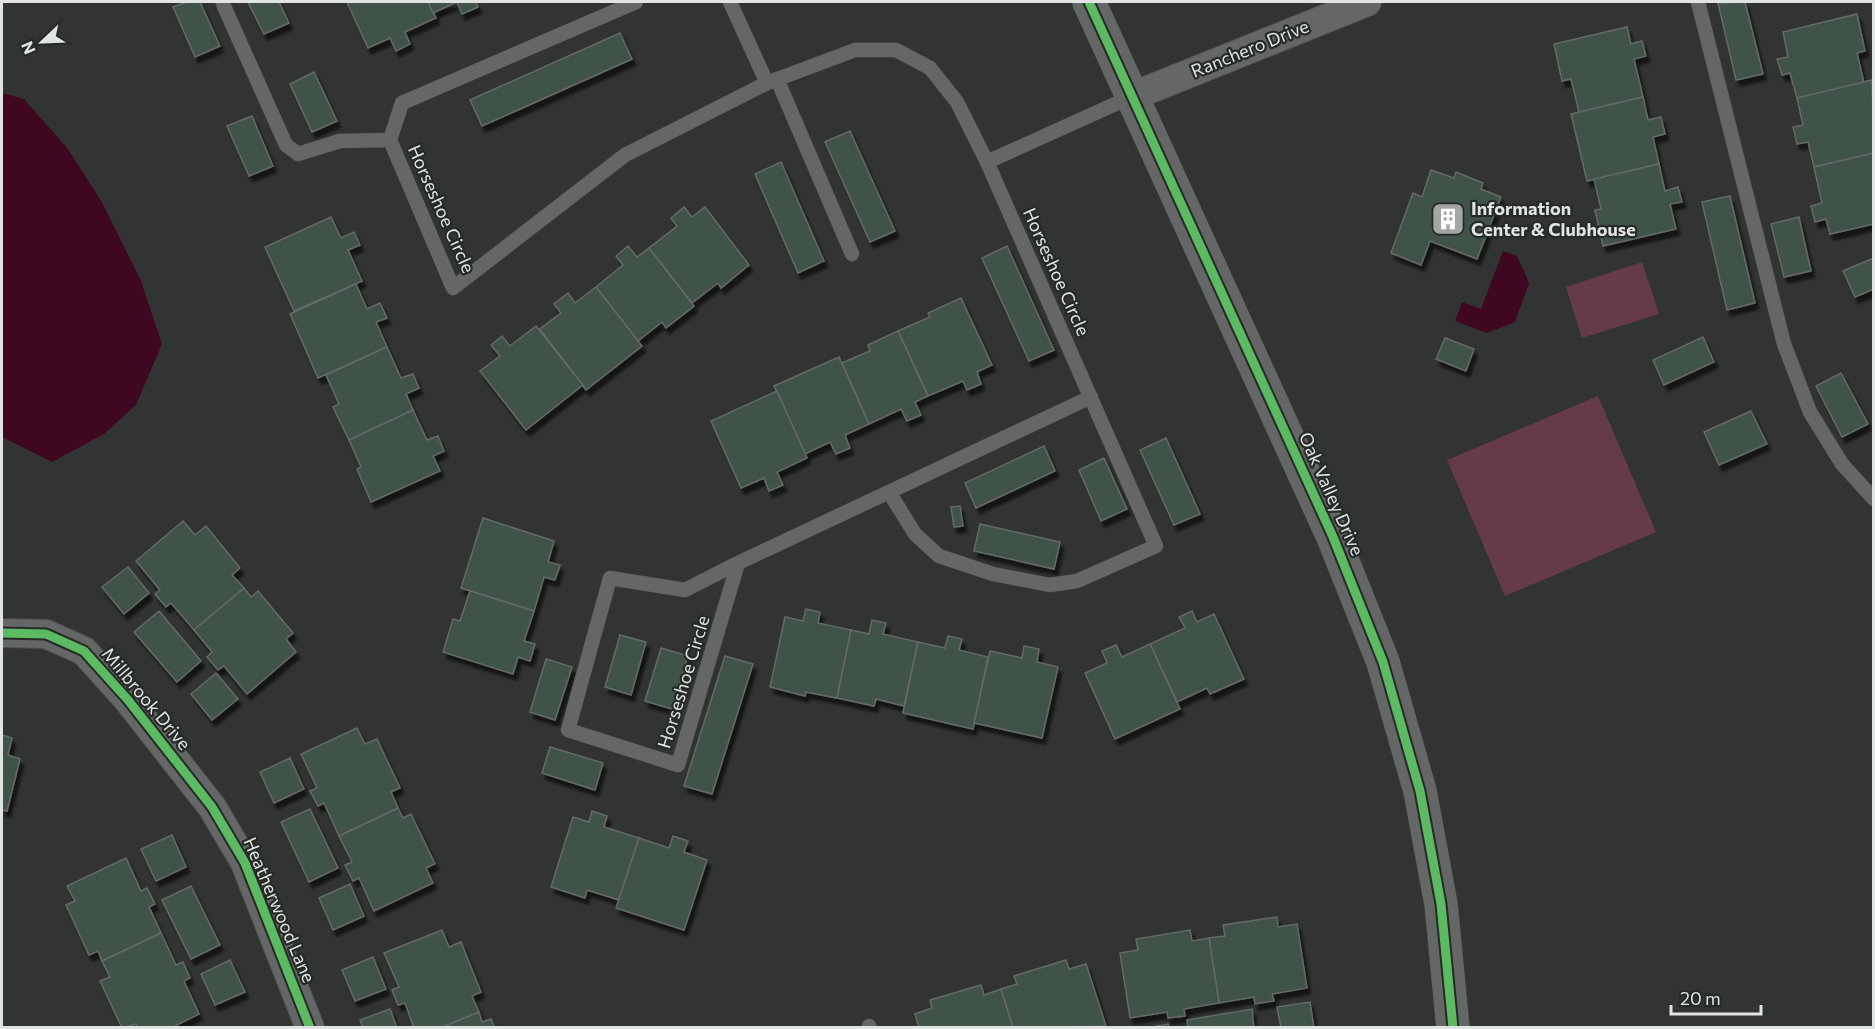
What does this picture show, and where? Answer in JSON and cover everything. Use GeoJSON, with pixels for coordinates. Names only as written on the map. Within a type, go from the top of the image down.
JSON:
{"type":"FeatureCollection","features":[{"type":"Feature","properties":{"kind":"street","name":"Oak Valley Drive"},"geometry":{"type":"LineString","coordinates":[[1089,2],[1333,537],[1383,662],[1420,791],[1441,904],[1453,1028]]}},
{"type":"Feature","properties":{"kind":"street","name":"Ranchero Drive"},"geometry":{"type":"LineString","coordinates":[[1133,96],[1367,2]]}},
{"type":"Feature","properties":{"kind":"street","name":"Millbrook Drive"},"geometry":{"type":"LineString","coordinates":[[2,633],[46,634],[84,651],[128,699],[191,780]]}},
{"type":"Feature","properties":{"kind":"street","name":"Heatherwood Lane"},"geometry":{"type":"LineString","coordinates":[[191,780],[212,807],[245,863],[310,1028]]}},
{"type":"Feature","properties":{"kind":"lane","name":"Horseshoe Circle"},"geometry":{"type":"LineString","coordinates":[[636,2],[402,103],[390,140],[453,288],[624,155],[772,81],[855,50],[896,50],[930,68],[957,102],[987,162],[1156,546],[1077,581],[1050,585],[993,574],[939,556],[915,534],[889,492]]}},
{"type":"Feature","properties":{"kind":"lane"},"geometry":{"type":"LineString","coordinates":[[730,2],[772,81],[852,254]]}},
{"type":"Feature","properties":{"kind":"lane"},"geometry":{"type":"LineString","coordinates":[[1698,2],[1784,344],[1810,412],[1842,464],[1874,499]]}},
{"type":"Feature","properties":{"kind":"lane"},"geometry":{"type":"LineString","coordinates":[[223,4],[286,145],[298,154],[340,141],[390,140]]}},
{"type":"Feature","properties":{"kind":"lane"},"geometry":{"type":"LineString","coordinates":[[987,162],[1133,96]]}},
{"type":"Feature","properties":{"kind":"lane","name":"Horseshoe Circle"},"geometry":{"type":"LineString","coordinates":[[738,563],[678,765],[568,730],[610,578],[685,590],[738,563],[1091,397]]}},
{"type":"Feature","properties":{"kind":"shaded area"},"geometry":{"type":"Polygon","coordinates":[[[2,93],[24,99],[68,149],[103,204],[141,281],[162,344],[136,405],[104,434],[52,462],[2,437],[2,93]]]}},
{"type":"Feature","properties":{"kind":"shaded area"},"geometry":{"type":"Polygon","coordinates":[[[1503,251],[1517,256],[1529,283],[1515,322],[1487,333],[1455,321],[1462,302],[1481,309],[1503,251]]]}},
{"type":"Feature","properties":{"kind":"shaded area"},"geometry":{"type":"Polygon","coordinates":[[[1642,262],[1659,314],[1582,338],[1566,287],[1642,262]]]}},
{"type":"Feature","properties":{"kind":"shaded area"},"geometry":{"type":"Polygon","coordinates":[[[1598,396],[1656,532],[1505,596],[1447,460],[1598,396]]]}},
{"type":"Feature","properties":{"kind":"building"},"geometry":{"type":"Polygon","coordinates":[[[187,2],[200,2],[220,46],[195,57],[173,7],[187,2]]]}},
{"type":"Feature","properties":{"kind":"building"},"geometry":{"type":"Polygon","coordinates":[[[248,2],[279,2],[289,23],[264,34],[248,2]]]}},
{"type":"Feature","properties":{"kind":"building"},"geometry":{"type":"Polygon","coordinates":[[[347,2],[428,2],[436,18],[405,32],[410,44],[396,51],[390,38],[368,48],[347,2]]]}},
{"type":"Feature","properties":{"kind":"building"},"geometry":{"type":"Polygon","coordinates":[[[428,2],[457,2],[433,13],[428,2]]]}},
{"type":"Feature","properties":{"kind":"building"},"geometry":{"type":"Polygon","coordinates":[[[457,2],[476,2],[478,7],[462,14],[457,2]]]}},
{"type":"Feature","properties":{"kind":"building"},"geometry":{"type":"Polygon","coordinates":[[[1745,2],[1763,74],[1736,80],[1718,3],[1745,2]]]}},
{"type":"Feature","properties":{"kind":"building"},"geometry":{"type":"Polygon","coordinates":[[[1857,14],[1865,51],[1857,53],[1864,83],[1797,98],[1790,73],[1782,75],[1777,59],[1788,57],[1783,32],[1857,14]]]}},
{"type":"Feature","properties":{"kind":"building"},"geometry":{"type":"Polygon","coordinates":[[[1627,27],[1631,44],[1642,41],[1646,56],[1634,59],[1643,97],[1579,112],[1571,79],[1562,81],[1554,44],[1627,27]]]}},
{"type":"Feature","properties":{"kind":"building"},"geometry":{"type":"Polygon","coordinates":[[[620,33],[632,59],[482,126],[470,100],[620,33]]]}},
{"type":"Feature","properties":{"kind":"building"},"geometry":{"type":"Polygon","coordinates":[[[314,72],[337,121],[312,132],[290,84],[314,72]]]}},
{"type":"Feature","properties":{"kind":"building"},"geometry":{"type":"Polygon","coordinates":[[[1872,80],[1874,153],[1814,167],[1808,142],[1797,144],[1793,127],[1803,125],[1797,98],[1872,80]]]}},
{"type":"Feature","properties":{"kind":"building"},"geometry":{"type":"Polygon","coordinates":[[[1643,97],[1648,120],[1661,117],[1665,134],[1653,137],[1659,164],[1587,181],[1571,114],[1643,97]]]}},
{"type":"Feature","properties":{"kind":"building"},"geometry":{"type":"Polygon","coordinates":[[[252,116],[273,166],[249,176],[227,126],[252,116]]]}},
{"type":"Feature","properties":{"kind":"building"},"geometry":{"type":"Polygon","coordinates":[[[850,131],[895,231],[870,242],[825,142],[850,131]]]}},
{"type":"Feature","properties":{"kind":"building"},"geometry":{"type":"Polygon","coordinates":[[[1874,153],[1874,224],[1830,234],[1826,219],[1815,222],[1811,206],[1822,203],[1814,167],[1874,153]]]}},
{"type":"Feature","properties":{"kind":"building"},"geometry":{"type":"Polygon","coordinates":[[[781,162],[824,261],[798,273],[755,174],[781,162]]]}},
{"type":"Feature","properties":{"kind":"building"},"geometry":{"type":"Polygon","coordinates":[[[1659,164],[1665,191],[1678,187],[1682,202],[1670,204],[1676,229],[1603,246],[1595,210],[1601,209],[1594,179],[1659,164]]]}},
{"type":"Feature","properties":{"kind":"building","name":"Information Center & Clubhouse"},"geometry":{"type":"Polygon","coordinates":[[[1431,170],[1454,178],[1456,172],[1483,183],[1481,189],[1501,197],[1477,259],[1430,241],[1421,265],[1391,253],[1413,193],[1422,197],[1431,170]]]}},
{"type":"Feature","properties":{"kind":"building"},"geometry":{"type":"Polygon","coordinates":[[[1730,196],[1755,303],[1727,310],[1702,202],[1730,196]]]}},
{"type":"Feature","properties":{"kind":"building"},"geometry":{"type":"Polygon","coordinates":[[[684,207],[692,217],[705,207],[749,265],[721,288],[718,283],[692,303],[649,248],[677,226],[671,218],[684,207]]]}},
{"type":"Feature","properties":{"kind":"building"},"geometry":{"type":"Polygon","coordinates":[[[331,217],[341,238],[354,232],[360,245],[348,250],[362,281],[294,311],[265,247],[331,217]]]}},
{"type":"Feature","properties":{"kind":"building"},"geometry":{"type":"Polygon","coordinates":[[[1799,217],[1811,271],[1784,277],[1771,224],[1799,217]]]}},
{"type":"Feature","properties":{"kind":"building"},"geometry":{"type":"Polygon","coordinates":[[[628,246],[637,257],[649,248],[694,306],[666,328],[662,322],[638,341],[596,287],[623,265],[616,256],[628,246]]]}},
{"type":"Feature","properties":{"kind":"building"},"geometry":{"type":"Polygon","coordinates":[[[1007,246],[1054,350],[1029,361],[982,258],[1007,246]]]}},
{"type":"Feature","properties":{"kind":"building"},"geometry":{"type":"Polygon","coordinates":[[[1874,258],[1874,289],[1855,297],[1843,271],[1874,258]]]}},
{"type":"Feature","properties":{"kind":"building"},"geometry":{"type":"Polygon","coordinates":[[[356,284],[367,309],[380,303],[387,318],[376,322],[387,347],[318,378],[290,314],[356,284]]]}},
{"type":"Feature","properties":{"kind":"building"},"geometry":{"type":"Polygon","coordinates":[[[596,287],[642,346],[586,390],[540,329],[561,313],[554,304],[568,293],[575,303],[596,287]]]}},
{"type":"Feature","properties":{"kind":"building"},"geometry":{"type":"Polygon","coordinates":[[[961,298],[992,365],[977,372],[981,384],[967,390],[963,381],[928,396],[898,331],[930,317],[928,313],[961,298]]]}},
{"type":"Feature","properties":{"kind":"building"},"geometry":{"type":"Polygon","coordinates":[[[536,326],[583,385],[526,430],[480,371],[500,356],[491,345],[502,336],[510,346],[536,326]]]}},
{"type":"Feature","properties":{"kind":"building"},"geometry":{"type":"Polygon","coordinates":[[[898,331],[928,396],[915,402],[921,415],[907,421],[901,409],[869,424],[842,363],[870,351],[868,345],[898,331]]]}},
{"type":"Feature","properties":{"kind":"building"},"geometry":{"type":"Polygon","coordinates":[[[1703,337],[1714,362],[1664,385],[1653,360],[1703,337]]]}},
{"type":"Feature","properties":{"kind":"building"},"geometry":{"type":"Polygon","coordinates":[[[1445,338],[1474,349],[1466,371],[1436,359],[1445,338]]]}},
{"type":"Feature","properties":{"kind":"building"},"geometry":{"type":"Polygon","coordinates":[[[387,347],[401,378],[413,374],[419,388],[406,394],[413,410],[349,440],[333,407],[339,404],[326,375],[387,347]]]}},
{"type":"Feature","properties":{"kind":"building"},"geometry":{"type":"Polygon","coordinates":[[[839,357],[869,424],[845,435],[850,448],[836,454],[830,442],[805,454],[774,386],[839,357]]]}},
{"type":"Feature","properties":{"kind":"building"},"geometry":{"type":"Polygon","coordinates":[[[1841,373],[1868,424],[1842,437],[1816,386],[1841,373]]]}},
{"type":"Feature","properties":{"kind":"building"},"geometry":{"type":"Polygon","coordinates":[[[777,391],[807,458],[777,472],[783,485],[769,491],[764,478],[741,488],[711,421],[777,391]]]}},
{"type":"Feature","properties":{"kind":"building"},"geometry":{"type":"Polygon","coordinates":[[[413,410],[427,440],[438,436],[444,451],[433,456],[440,471],[371,502],[357,469],[361,467],[349,440],[413,410]]]}},
{"type":"Feature","properties":{"kind":"building"},"geometry":{"type":"Polygon","coordinates":[[[1751,411],[1767,444],[1719,465],[1704,432],[1751,411]]]}},
{"type":"Feature","properties":{"kind":"building"},"geometry":{"type":"Polygon","coordinates":[[[1166,438],[1200,514],[1174,525],[1140,450],[1166,438]]]}},
{"type":"Feature","properties":{"kind":"building"},"geometry":{"type":"Polygon","coordinates":[[[1044,446],[1055,471],[976,508],[965,483],[1044,446]]]}},
{"type":"Feature","properties":{"kind":"building"},"geometry":{"type":"Polygon","coordinates":[[[1104,458],[1127,509],[1101,521],[1079,470],[1104,458]]]}},
{"type":"Feature","properties":{"kind":"building"},"geometry":{"type":"Polygon","coordinates":[[[960,506],[963,526],[954,527],[951,507],[960,506]]]}},
{"type":"Feature","properties":{"kind":"building"},"geometry":{"type":"Polygon","coordinates":[[[483,518],[554,541],[548,562],[560,565],[555,580],[544,577],[534,611],[461,588],[483,518]]]}},
{"type":"Feature","properties":{"kind":"building"},"geometry":{"type":"Polygon","coordinates":[[[183,521],[195,535],[206,526],[240,568],[232,575],[244,588],[194,630],[171,603],[166,607],[155,594],[160,590],[136,561],[183,521]]]}},
{"type":"Feature","properties":{"kind":"building"},"geometry":{"type":"Polygon","coordinates":[[[980,524],[1060,542],[1054,569],[974,551],[980,524]]]}},
{"type":"Feature","properties":{"kind":"building"},"geometry":{"type":"Polygon","coordinates":[[[128,567],[149,593],[124,614],[102,587],[128,567]]]}},
{"type":"Feature","properties":{"kind":"building"},"geometry":{"type":"Polygon","coordinates":[[[244,588],[251,597],[258,591],[293,633],[286,639],[296,652],[247,694],[224,666],[218,670],[207,657],[212,652],[194,630],[244,588]]]}},
{"type":"Feature","properties":{"kind":"building"},"geometry":{"type":"Polygon","coordinates":[[[470,591],[534,611],[524,641],[535,644],[530,661],[518,657],[513,674],[443,652],[453,619],[460,621],[470,591]]]}},
{"type":"Feature","properties":{"kind":"building"},"geometry":{"type":"Polygon","coordinates":[[[806,609],[820,612],[818,623],[851,630],[837,698],[806,692],[805,696],[770,687],[785,617],[803,621],[806,609]]]}},
{"type":"Feature","properties":{"kind":"building"},"geometry":{"type":"Polygon","coordinates":[[[159,611],[201,661],[177,682],[134,632],[159,611]]]}},
{"type":"Feature","properties":{"kind":"building"},"geometry":{"type":"Polygon","coordinates":[[[1192,611],[1197,622],[1214,614],[1244,679],[1210,694],[1207,688],[1177,702],[1150,644],[1185,628],[1179,617],[1192,611]]]}},
{"type":"Feature","properties":{"kind":"building"},"geometry":{"type":"Polygon","coordinates":[[[872,620],[886,623],[883,634],[918,642],[904,706],[876,699],[874,706],[837,698],[851,630],[869,634],[872,620]]]}},
{"type":"Feature","properties":{"kind":"building"},"geometry":{"type":"Polygon","coordinates":[[[620,635],[646,642],[631,695],[605,687],[620,635]]]}},
{"type":"Feature","properties":{"kind":"building"},"geometry":{"type":"Polygon","coordinates":[[[948,636],[962,639],[959,650],[988,657],[973,729],[903,713],[918,642],[945,648],[948,636]]]}},
{"type":"Feature","properties":{"kind":"building"},"geometry":{"type":"Polygon","coordinates":[[[1150,644],[1180,709],[1115,739],[1085,673],[1107,663],[1102,651],[1116,645],[1122,657],[1150,644]]]}},
{"type":"Feature","properties":{"kind":"building"},"geometry":{"type":"Polygon","coordinates":[[[1024,646],[1039,649],[1037,662],[1058,667],[1042,738],[974,723],[990,651],[1022,658],[1024,646]]]}},
{"type":"Feature","properties":{"kind":"building"},"geometry":{"type":"Polygon","coordinates":[[[661,648],[688,656],[672,709],[645,701],[661,648]]]}},
{"type":"Feature","properties":{"kind":"building"},"geometry":{"type":"Polygon","coordinates":[[[725,656],[753,664],[712,794],[684,786],[725,656]]]}},
{"type":"Feature","properties":{"kind":"building"},"geometry":{"type":"Polygon","coordinates":[[[546,659],[572,667],[555,720],[530,712],[546,659]]]}},
{"type":"Feature","properties":{"kind":"building"},"geometry":{"type":"Polygon","coordinates":[[[216,673],[238,699],[212,720],[191,694],[216,673]]]}},
{"type":"Feature","properties":{"kind":"building"},"geometry":{"type":"Polygon","coordinates":[[[357,728],[365,744],[377,739],[400,788],[391,792],[398,808],[339,836],[324,803],[318,806],[310,791],[317,788],[301,754],[357,728]]]}},
{"type":"Feature","properties":{"kind":"building"},"geometry":{"type":"Polygon","coordinates":[[[2,735],[12,738],[8,755],[20,759],[7,811],[2,810],[2,735]]]}},
{"type":"Feature","properties":{"kind":"building"},"geometry":{"type":"Polygon","coordinates":[[[550,747],[603,763],[595,790],[542,773],[550,747]]]}},
{"type":"Feature","properties":{"kind":"building"},"geometry":{"type":"Polygon","coordinates":[[[290,758],[304,789],[274,803],[260,772],[290,758]]]}},
{"type":"Feature","properties":{"kind":"building"},"geometry":{"type":"Polygon","coordinates":[[[398,808],[403,818],[411,814],[435,864],[426,868],[433,883],[374,911],[359,878],[353,881],[345,865],[352,862],[339,836],[398,808]]]}},
{"type":"Feature","properties":{"kind":"building"},"geometry":{"type":"Polygon","coordinates":[[[310,809],[338,868],[309,882],[281,822],[310,809]]]}},
{"type":"Feature","properties":{"kind":"building"},"geometry":{"type":"Polygon","coordinates":[[[592,811],[607,816],[604,827],[639,838],[619,900],[587,890],[585,898],[551,887],[573,817],[589,822],[592,811]]]}},
{"type":"Feature","properties":{"kind":"building"},"geometry":{"type":"Polygon","coordinates":[[[172,835],[186,867],[156,881],[141,849],[172,835]]]}},
{"type":"Feature","properties":{"kind":"building"},"geometry":{"type":"Polygon","coordinates":[[[673,836],[688,841],[684,852],[707,860],[684,930],[616,908],[639,838],[669,848],[673,836]]]}},
{"type":"Feature","properties":{"kind":"building"},"geometry":{"type":"Polygon","coordinates":[[[126,858],[141,891],[147,888],[155,904],[149,907],[161,933],[102,961],[98,951],[89,955],[66,905],[75,901],[67,886],[126,858]]]}},
{"type":"Feature","properties":{"kind":"building"},"geometry":{"type":"Polygon","coordinates":[[[350,884],[364,916],[333,930],[319,898],[350,884]]]}},
{"type":"Feature","properties":{"kind":"building"},"geometry":{"type":"Polygon","coordinates":[[[191,886],[220,945],[191,959],[162,900],[191,886]]]}},
{"type":"Feature","properties":{"kind":"building"},"geometry":{"type":"Polygon","coordinates":[[[1277,917],[1278,927],[1297,924],[1307,988],[1272,994],[1274,1001],[1255,1004],[1254,997],[1219,1003],[1209,938],[1225,936],[1223,925],[1277,917]]]}},
{"type":"Feature","properties":{"kind":"building"},"geometry":{"type":"Polygon","coordinates":[[[442,930],[449,947],[461,942],[481,992],[472,996],[479,1012],[440,1028],[414,1028],[405,1003],[398,1005],[392,990],[399,987],[384,953],[442,930]]]}},
{"type":"Feature","properties":{"kind":"building"},"geometry":{"type":"Polygon","coordinates":[[[1190,930],[1192,941],[1209,938],[1219,1003],[1184,1009],[1185,1016],[1168,1018],[1167,1012],[1130,1018],[1120,953],[1138,950],[1136,939],[1190,930]]]}},
{"type":"Feature","properties":{"kind":"building"},"geometry":{"type":"Polygon","coordinates":[[[161,933],[176,965],[183,962],[190,978],[184,981],[199,1014],[171,1028],[137,1028],[136,1024],[122,1028],[100,981],[110,977],[102,961],[161,933]]]}},
{"type":"Feature","properties":{"kind":"building"},"geometry":{"type":"Polygon","coordinates":[[[373,957],[386,989],[355,1001],[342,970],[373,957]]]}},
{"type":"Feature","properties":{"kind":"building"},"geometry":{"type":"Polygon","coordinates":[[[230,960],[245,992],[215,1005],[201,974],[230,960]]]}},
{"type":"Feature","properties":{"kind":"building"},"geometry":{"type":"Polygon","coordinates":[[[1066,960],[1069,969],[1086,964],[1106,1026],[1013,1028],[1001,989],[1017,984],[1014,976],[1066,960]]]}},
{"type":"Feature","properties":{"kind":"building"},"geometry":{"type":"Polygon","coordinates":[[[981,985],[984,995],[1001,989],[1013,1028],[919,1028],[915,1014],[932,1008],[930,1000],[981,985]]]}},
{"type":"Feature","properties":{"kind":"building"},"geometry":{"type":"Polygon","coordinates":[[[1310,1002],[1314,1028],[1281,1028],[1277,1007],[1310,1002]]]}},
{"type":"Feature","properties":{"kind":"building"},"geometry":{"type":"Polygon","coordinates":[[[390,1009],[397,1028],[363,1028],[360,1020],[390,1009]]]}},
{"type":"Feature","properties":{"kind":"building"},"geometry":{"type":"Polygon","coordinates":[[[1252,1009],[1254,1028],[1188,1028],[1187,1020],[1252,1009]]]}},
{"type":"Feature","properties":{"kind":"building"},"geometry":{"type":"Polygon","coordinates":[[[479,1012],[482,1022],[491,1019],[495,1028],[440,1028],[479,1012]]]}},
{"type":"Feature","properties":{"kind":"building"},"geometry":{"type":"Polygon","coordinates":[[[1168,1024],[1169,1028],[1146,1028],[1168,1024]]]}},
{"type":"Feature","properties":{"kind":"cycle path"},"geometry":{"type":"LineString","coordinates":[[1089,2],[1333,537],[1383,662],[1420,791],[1441,904],[1453,1028]]}},
{"type":"Feature","properties":{"kind":"cycle path"},"geometry":{"type":"LineString","coordinates":[[2,633],[46,634],[84,651],[128,700],[212,807],[245,863],[310,1028]]}},
{"type":"Feature","properties":{"kind":"place","name":"Information Center & Clubhouse"},"geometry":{"type":"Point","coordinates":[1448,219]}}]}
